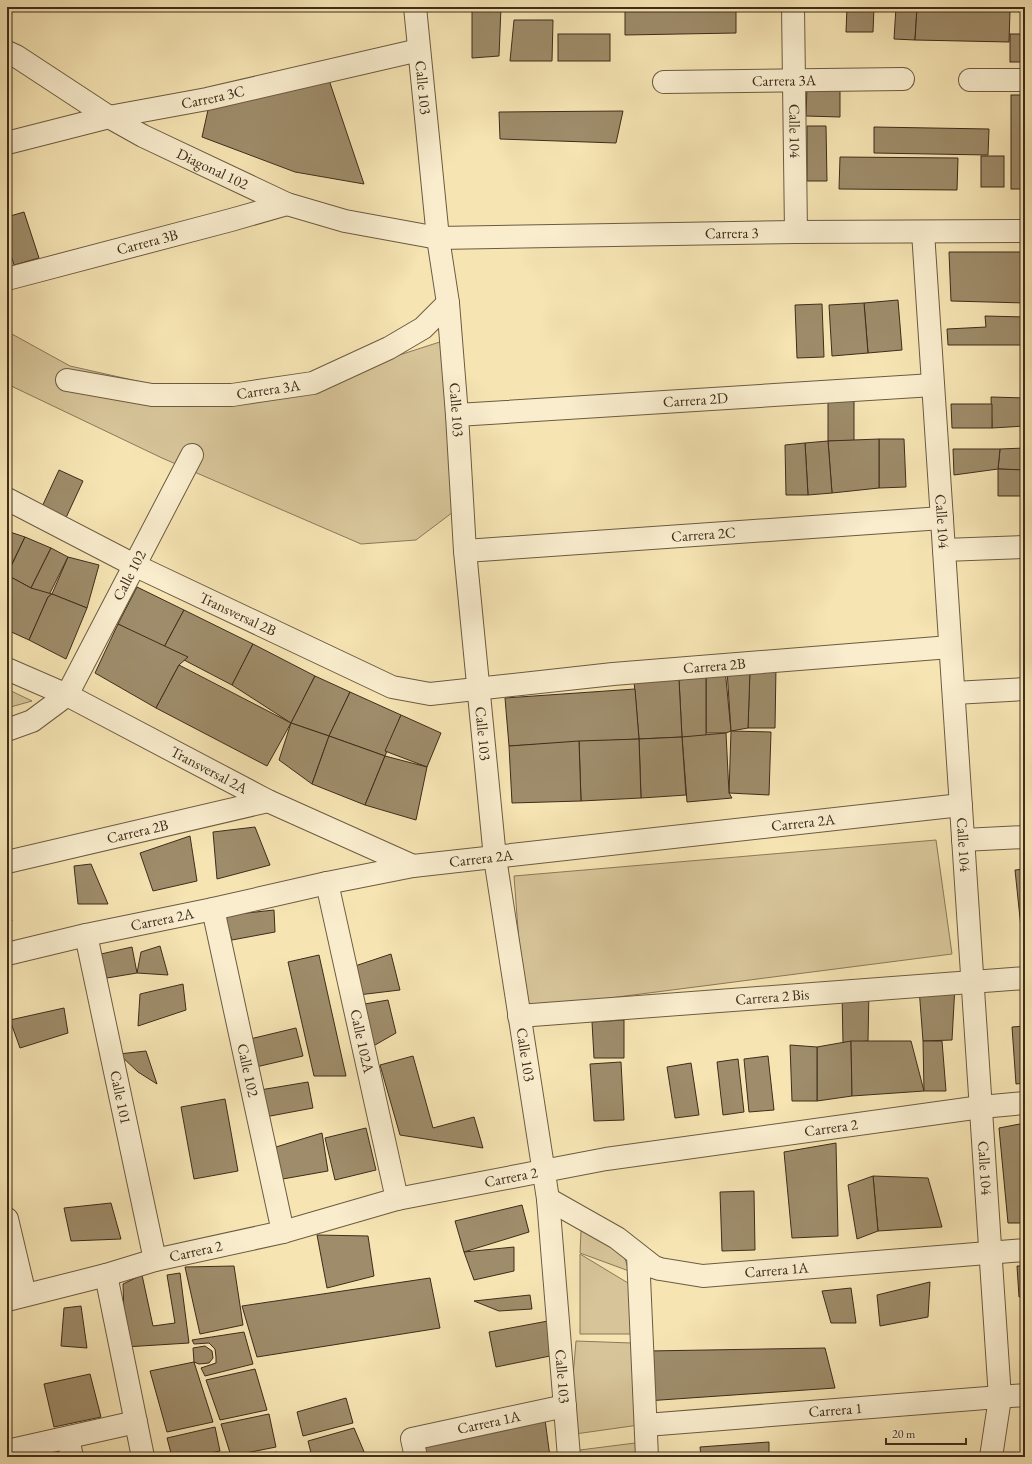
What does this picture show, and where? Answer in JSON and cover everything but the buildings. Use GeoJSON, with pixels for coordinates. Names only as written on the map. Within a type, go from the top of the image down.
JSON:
{"type":"FeatureCollection","features":[{"type":"Feature","properties":{"kind":"street","name":"Calle 103"},"geometry":{"type":"LineString","coordinates":[[415,7],[438,238],[448,303],[457,415],[465,551],[478,690],[496,858],[548,1199],[569,1457]]}},
{"type":"Feature","properties":{"kind":"street","name":"Calle 104"},"geometry":{"type":"LineString","coordinates":[[793,7],[796,232]]}},
{"type":"Feature","properties":{"kind":"street","name":"Carrera 3C"},"geometry":{"type":"LineString","coordinates":[[7,143],[109,116],[207,99],[419,50]]}},
{"type":"Feature","properties":{"kind":"street","name":"Diagonal 102"},"geometry":{"type":"LineString","coordinates":[[7,52],[16,56],[143,136],[287,204],[345,221],[438,238]]}},
{"type":"Feature","properties":{"kind":"street","name":"Carrera 3A"},"geometry":{"type":"LineString","coordinates":[[664,82],[903,79]]}},
{"type":"Feature","properties":{"kind":"street"},"geometry":{"type":"LineString","coordinates":[[970,80],[1025,80]]}},
{"type":"Feature","properties":{"kind":"street","name":"Carrera 3B"},"geometry":{"type":"LineString","coordinates":[[7,279],[287,204]]}},
{"type":"Feature","properties":{"kind":"street","name":"Carrera 3"},"geometry":{"type":"LineString","coordinates":[[438,238],[796,232],[1025,231]]}},
{"type":"Feature","properties":{"kind":"street","name":"Calle 104"},"geometry":{"type":"LineString","coordinates":[[923,232],[1000,1398],[991,1457]]}},
{"type":"Feature","properties":{"kind":"street","name":"Carrera 3A"},"geometry":{"type":"LineString","coordinates":[[67,380],[152,395],[232,395],[313,383],[389,348],[423,328],[448,303]]}},
{"type":"Feature","properties":{"kind":"street","name":"Carrera 2D"},"geometry":{"type":"LineString","coordinates":[[457,415],[933,385]]}},
{"type":"Feature","properties":{"kind":"street","name":"Calle 102"},"geometry":{"type":"LineString","coordinates":[[67,695],[192,455]]}},
{"type":"Feature","properties":{"kind":"street","name":"Transversal 2B"},"geometry":{"type":"LineString","coordinates":[[7,499],[134,565],[392,687],[430,694],[478,690]]}},
{"type":"Feature","properties":{"kind":"street","name":"Carrera 2C"},"geometry":{"type":"LineString","coordinates":[[465,551],[942,518]]}},
{"type":"Feature","properties":{"kind":"street"},"geometry":{"type":"LineString","coordinates":[[944,550],[1025,547]]}},
{"type":"Feature","properties":{"kind":"street","name":"Carrera 2B"},"geometry":{"type":"LineString","coordinates":[[478,690],[613,674],[950,647]]}},
{"type":"Feature","properties":{"kind":"street","name":"Transversal 2A"},"geometry":{"type":"LineString","coordinates":[[7,669],[67,695],[268,801],[413,866]]}},
{"type":"Feature","properties":{"kind":"street"},"geometry":{"type":"LineString","coordinates":[[954,693],[1025,689]]}},
{"type":"Feature","properties":{"kind":"street"},"geometry":{"type":"LineString","coordinates":[[7,730],[32,720],[67,695]]}},
{"type":"Feature","properties":{"kind":"street","name":"Carrera 2B"},"geometry":{"type":"LineString","coordinates":[[7,862],[268,801]]}},
{"type":"Feature","properties":{"kind":"street","name":"Carrera 2A"},"geometry":{"type":"LineString","coordinates":[[7,954],[86,935],[413,866],[496,858],[961,805]]}},
{"type":"Feature","properties":{"kind":"street"},"geometry":{"type":"LineString","coordinates":[[963,840],[1025,837]]}},
{"type":"Feature","properties":{"kind":"street","name":"Calle 102A"},"geometry":{"type":"LineString","coordinates":[[327,883],[397,1199]]}},
{"type":"Feature","properties":{"kind":"street","name":"Calle 102"},"geometry":{"type":"LineString","coordinates":[[213,909],[283,1232]]}},
{"type":"Feature","properties":{"kind":"street","name":"Calle 101"},"geometry":{"type":"LineString","coordinates":[[86,935],[156,1260]]}},
{"type":"Feature","properties":{"kind":"street","name":"Carrera 2 Bis"},"geometry":{"type":"LineString","coordinates":[[519,1016],[1025,978]]}},
{"type":"Feature","properties":{"kind":"street","name":"Carrera 2"},"geometry":{"type":"LineString","coordinates":[[16,1297],[106,1275],[156,1260],[283,1232],[397,1199],[606,1159],[981,1107],[1025,1103]]}},
{"type":"Feature","properties":{"kind":"street","name":"Carrera 1A"},"geometry":{"type":"LineString","coordinates":[[548,1199],[617,1238],[660,1270],[703,1276],[1025,1250]]}},
{"type":"Feature","properties":{"kind":"street"},"geometry":{"type":"LineString","coordinates":[[7,1219],[16,1297]]}},
{"type":"Feature","properties":{"kind":"street"},"geometry":{"type":"LineString","coordinates":[[638,1255],[647,1457]]}},
{"type":"Feature","properties":{"kind":"street"},"geometry":{"type":"LineString","coordinates":[[106,1275],[143,1457]]}},
{"type":"Feature","properties":{"kind":"street","name":"Carrera 1"},"geometry":{"type":"LineString","coordinates":[[646,1424],[1025,1396]]}},
{"type":"Feature","properties":{"kind":"street","name":"Carrera 1A"},"geometry":{"type":"LineString","coordinates":[[414,1448],[565,1406]]}},
{"type":"Feature","properties":{"kind":"street"},"geometry":{"type":"LineString","coordinates":[[7,1451],[70,1447],[136,1422]]}},
{"type":"Feature","properties":{"kind":"shaded area"},"geometry":{"type":"Polygon","coordinates":[[[7,329],[10,333],[70,366],[186,392],[353,370],[449,339],[457,509],[416,540],[361,544],[162,458],[7,384],[7,329]]]}},
{"type":"Feature","properties":{"kind":"shaded area"},"geometry":{"type":"Polygon","coordinates":[[[7,689],[32,701],[7,708],[7,689]]]}},
{"type":"Feature","properties":{"kind":"shaded area"},"geometry":{"type":"Polygon","coordinates":[[[936,840],[952,954],[524,1009],[514,876],[936,840]]]}},
{"type":"Feature","properties":{"kind":"shaded area"},"geometry":{"type":"Polygon","coordinates":[[[581,1231],[619,1241],[629,1271],[580,1253],[581,1231]]]}},
{"type":"Feature","properties":{"kind":"shaded area"},"geometry":{"type":"Polygon","coordinates":[[[580,1254],[633,1286],[635,1334],[580,1334],[580,1254]]]}},
{"type":"Feature","properties":{"kind":"shaded area"},"geometry":{"type":"Polygon","coordinates":[[[576,1341],[631,1343],[639,1425],[568,1435],[576,1341]]]}},
{"type":"Feature","properties":{"kind":"shaded area"},"geometry":{"type":"Polygon","coordinates":[[[643,1442],[643,1457],[572,1457],[572,1451],[643,1442]]]}}]}
